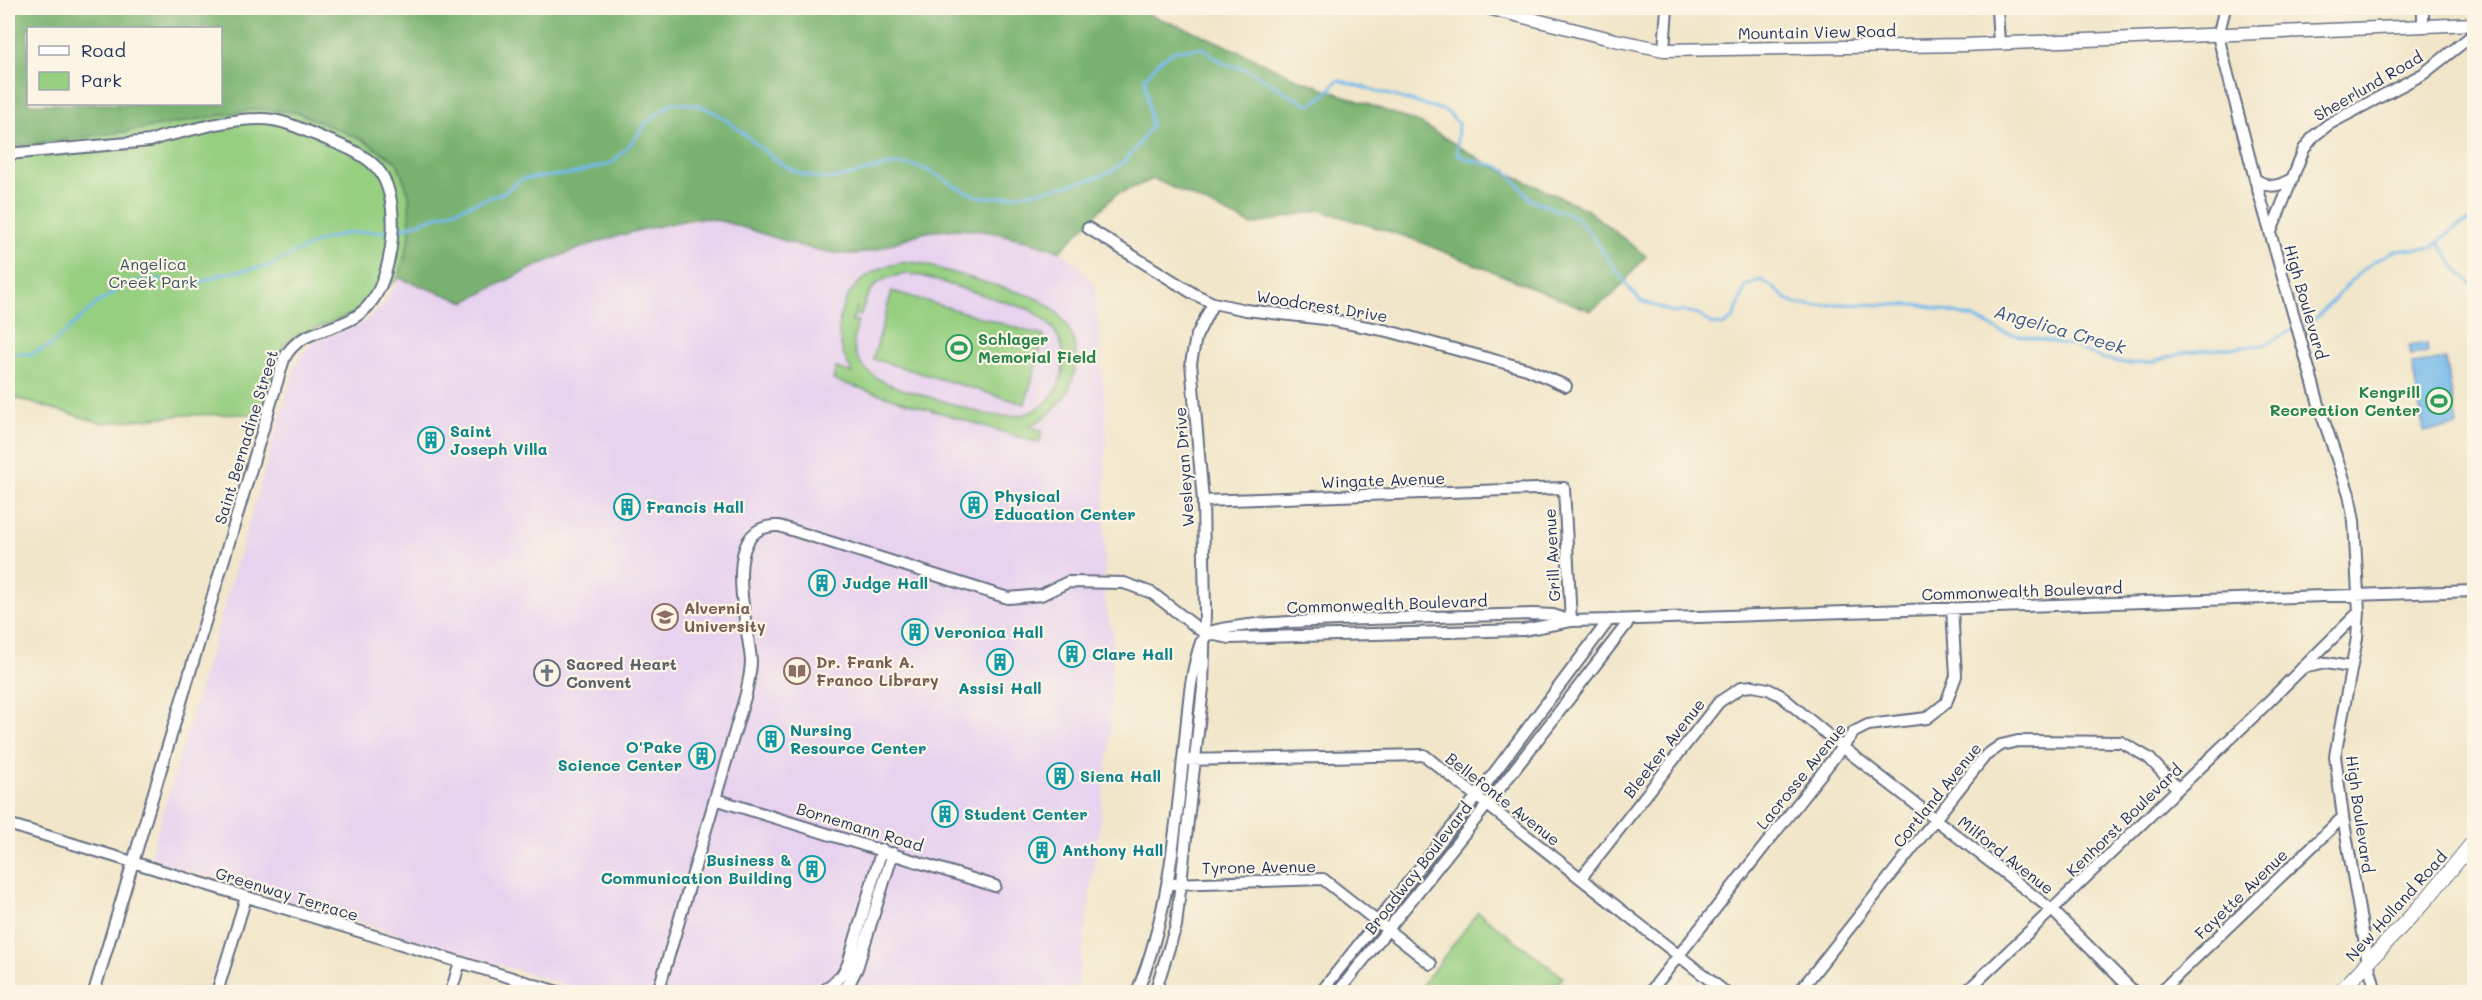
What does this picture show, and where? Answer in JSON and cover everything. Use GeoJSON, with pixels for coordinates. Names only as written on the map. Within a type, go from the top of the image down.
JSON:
{"type":"FeatureCollection","features":[{"type":"Feature","properties":{"kind":"main road","name":"New Holland Road"},"geometry":{"type":"LineString","coordinates":[[2340,993],[2426,900],[2475,841]]}},
{"type":"Feature","properties":{"kind":"street","name":"Mountain View Road"},"geometry":{"type":"LineString","coordinates":[[1488,8],[1614,40],[1664,50],[1998,44],[2475,24]]}},
{"type":"Feature","properties":{"kind":"street"},"geometry":{"type":"LineString","coordinates":[[1664,50],[1667,8]]}},
{"type":"Feature","properties":{"kind":"street"},"geometry":{"type":"LineString","coordinates":[[1997,8],[1998,44]]}},
{"type":"Feature","properties":{"kind":"street","name":"High Boulevard"},"geometry":{"type":"LineString","coordinates":[[2225,8],[2218,36],[2255,179],[2302,344],[2333,449],[2349,494],[2356,533],[2359,595],[2357,638],[2335,756],[2368,962],[2376,993]]}},
{"type":"Feature","properties":{"kind":"street"},"geometry":{"type":"LineString","coordinates":[[2422,8],[2423,26]]}},
{"type":"Feature","properties":{"kind":"street","name":"Sheerlund Road"},"geometry":{"type":"LineString","coordinates":[[2271,232],[2304,149],[2321,129],[2423,74],[2475,34]]}},
{"type":"Feature","properties":{"kind":"street","name":"Saint Bernadine Street"},"geometry":{"type":"LineString","coordinates":[[8,154],[150,141],[260,118],[296,127],[365,157],[375,165],[385,179],[389,196],[391,253],[385,278],[366,310],[348,323],[298,340],[289,348],[284,359],[94,993]]}},
{"type":"Feature","properties":{"kind":"street"},"geometry":{"type":"LineString","coordinates":[[2255,179],[2267,187],[2275,187],[2293,177]]}},
{"type":"Feature","properties":{"kind":"street","name":"Woodcrest Drive"},"geometry":{"type":"LineString","coordinates":[[1088,228],[1186,289],[1213,303],[1246,310],[1325,319],[1388,331],[1527,369],[1566,386]]}},
{"type":"Feature","properties":{"kind":"street","name":"Wesleyan Drive"},"geometry":{"type":"LineString","coordinates":[[1204,633],[1203,501],[1191,363],[1196,338],[1213,303]]}},
{"type":"Feature","properties":{"kind":"street","name":"Wingate Avenue"},"geometry":{"type":"LineString","coordinates":[[1203,501],[1564,488]]}},
{"type":"Feature","properties":{"kind":"street","name":"Grill Avenue"},"geometry":{"type":"LineString","coordinates":[[1564,488],[1571,621]]}},
{"type":"Feature","properties":{"kind":"street"},"geometry":{"type":"LineString","coordinates":[[658,993],[746,693],[751,662],[742,609],[744,548],[754,532],[762,527],[779,526],[1008,598],[1041,595],[1068,582],[1124,583],[1152,593],[1204,633],[1194,662],[1176,926],[1155,993]]}},
{"type":"Feature","properties":{"kind":"street","name":"Commonwealth Boulevard"},"geometry":{"type":"LineString","coordinates":[[1204,633],[1244,625],[1394,618],[1533,614],[1553,615],[1571,621],[1630,620],[2475,591]]}},
{"type":"Feature","properties":{"kind":"street","name":"Lacrosse Avenue"},"geometry":{"type":"LineString","coordinates":[[1650,993],[1854,732],[1863,726],[1927,718],[1946,703],[1952,693],[1956,676],[1952,608]]}},
{"type":"Feature","properties":{"kind":"street","name":"Kenhorst Boulevard"},"geometry":{"type":"LineString","coordinates":[[1966,993],[2359,612]]}},
{"type":"Feature","properties":{"kind":"street","name":"Broadway Boulevard"},"geometry":{"type":"LineString","coordinates":[[1321,993],[1476,797],[1609,620]]}},
{"type":"Feature","properties":{"kind":"street","name":"Broadway Boulevard"},"geometry":{"type":"LineString","coordinates":[[1338,993],[1630,620]]}},
{"type":"Feature","properties":{"kind":"street"},"geometry":{"type":"LineString","coordinates":[[2301,668],[2325,663],[2350,667]]}},
{"type":"Feature","properties":{"kind":"street","name":"Bleeker Avenue"},"geometry":{"type":"LineString","coordinates":[[1581,878],[1719,702],[1742,687],[1753,687],[1768,689],[1780,695],[1794,707]]}},
{"type":"Feature","properties":{"kind":"street","name":"Milford Avenue"},"geometry":{"type":"LineString","coordinates":[[1794,707],[2052,910],[2134,993]]}},
{"type":"Feature","properties":{"kind":"street","name":"Cortland Avenue"},"geometry":{"type":"LineString","coordinates":[[1799,993],[1985,756],[2001,745],[2018,741],[2121,742],[2149,758],[2178,789]]}},
{"type":"Feature","properties":{"kind":"street","name":"Bellefonte Avenue"},"geometry":{"type":"LineString","coordinates":[[1189,760],[1424,755],[1725,993]]}},
{"type":"Feature","properties":{"kind":"street"},"geometry":{"type":"LineString","coordinates":[[1137,993],[1158,932],[1189,760]]}},
{"type":"Feature","properties":{"kind":"street","name":"Bornemann Road"},"geometry":{"type":"LineString","coordinates":[[715,799],[882,849],[995,886]]}},
{"type":"Feature","properties":{"kind":"street","name":"Fayette Avenue"},"geometry":{"type":"LineString","coordinates":[[2160,993],[2343,817]]}},
{"type":"Feature","properties":{"kind":"street","name":"Greenway Terrace"},"geometry":{"type":"LineString","coordinates":[[8,824],[558,993]]}},
{"type":"Feature","properties":{"kind":"street"},"geometry":{"type":"LineString","coordinates":[[823,993],[842,975],[848,964],[882,849]]}},
{"type":"Feature","properties":{"kind":"street"},"geometry":{"type":"LineString","coordinates":[[840,993],[850,982],[857,968],[893,853]]}},
{"type":"Feature","properties":{"kind":"street","name":"Tyrone Avenue"},"geometry":{"type":"LineString","coordinates":[[1167,884],[1323,879],[1431,964]]}},
{"type":"Feature","properties":{"kind":"street"},"geometry":{"type":"LineString","coordinates":[[217,993],[246,897]]}},
{"type":"Feature","properties":{"kind":"street"},"geometry":{"type":"LineString","coordinates":[[451,993],[460,962]]}},
{"type":"Feature","properties":{"kind":"shaded area","name":"Alvernia University"},"geometry":{"type":"Polygon","coordinates":[[[709,218],[832,253],[892,243],[927,232],[958,229],[982,230],[1014,236],[1060,251],[1081,268],[1095,286],[1106,418],[1104,600],[1113,635],[1110,744],[1077,992],[590,992],[149,859],[296,364],[302,353],[314,342],[363,323],[384,304],[399,278],[465,301],[533,266],[584,246],[638,230],[709,218]]]}},
{"type":"Feature","properties":{"kind":"green space"},"geometry":{"type":"Polygon","coordinates":[[[8,8],[1131,8],[1196,32],[1301,80],[1422,124],[1486,163],[1586,209],[1646,256],[1613,295],[1590,311],[1410,238],[1319,210],[1252,225],[1154,179],[1115,195],[1060,251],[1011,236],[961,229],[927,232],[862,253],[836,253],[801,246],[729,223],[702,218],[613,237],[539,265],[465,302],[399,278],[410,236],[409,194],[397,162],[363,140],[296,112],[257,109],[130,131],[23,145],[8,144],[8,8]]]}},
{"type":"Feature","properties":{"kind":"green space","name":"Angelica Creek Park"},"geometry":{"type":"Polygon","coordinates":[[[257,109],[296,112],[363,140],[397,162],[409,194],[410,236],[399,278],[353,314],[305,332],[284,344],[259,414],[184,415],[102,423],[15,398],[8,414],[8,144],[23,145],[130,131],[257,109]]]}},
{"type":"Feature","properties":{"kind":"green space"},"geometry":{"type":"Polygon","coordinates":[[[911,262],[923,264],[1031,296],[1051,308],[1066,323],[1074,342],[1076,361],[1072,380],[1063,399],[1049,414],[1029,426],[1042,431],[1039,443],[833,380],[836,368],[853,373],[843,353],[839,334],[840,316],[846,299],[871,273],[890,265],[911,262]],[[907,274],[880,281],[870,291],[860,316],[855,314],[857,306],[851,323],[853,320],[858,321],[854,348],[857,357],[872,375],[905,390],[998,416],[1026,414],[1039,408],[1051,397],[1061,377],[1063,354],[1056,333],[1047,322],[1028,309],[922,276],[907,274]]]}},
{"type":"Feature","properties":{"kind":"green space","name":"Schlager Memorial Field"},"geometry":{"type":"Polygon","coordinates":[[[892,291],[1044,336],[1025,404],[873,359],[892,291]]]}},
{"type":"Feature","properties":{"kind":"green space"},"geometry":{"type":"Polygon","coordinates":[[[1478,912],[1563,977],[1550,992],[1417,992],[1478,912]]]}},
{"type":"Feature","properties":{"kind":"water"},"geometry":{"type":"Polygon","coordinates":[[[2427,343],[2428,352],[2411,355],[2409,346],[2427,343]]]}},
{"type":"Feature","properties":{"kind":"water"},"geometry":{"type":"Polygon","coordinates":[[[2446,359],[2457,426],[2424,432],[2412,364],[2446,359]]]}},
{"type":"Feature","properties":{"kind":"waterway","name":"Angelica Creek"},"geometry":{"type":"LineString","coordinates":[[395,231],[503,193],[522,179],[572,174],[612,163],[647,122],[672,103],[692,104],[708,109],[721,116],[771,157],[797,172],[813,177],[841,177],[893,165],[908,165],[926,170],[978,196],[1025,194],[1066,185],[1112,171],[1124,162],[1151,126],[1145,78],[1160,60],[1176,50],[1202,48],[1225,64],[1249,70],[1293,97],[1311,105],[1326,94],[1338,80],[1446,111],[1458,123],[1457,153],[1466,159],[1497,166],[1507,171],[1531,200],[1576,217],[1641,301],[1675,313],[1684,311],[1698,314],[1712,324],[1724,325],[1733,319],[1746,286],[1761,280],[1788,300],[1798,304],[1923,305],[1975,318],[2001,332],[2073,346],[2100,358],[2130,364],[2153,362],[2187,352],[2263,345],[2315,319],[2362,270],[2380,258],[2395,251],[2434,247],[2452,230],[2474,220]]}},
{"type":"Feature","properties":{"kind":"waterway","name":"Angelica Creek"},"geometry":{"type":"LineString","coordinates":[[8,353],[31,354],[50,346],[96,304],[129,283],[155,279],[177,283],[201,282],[222,274],[269,266],[319,241],[347,233],[388,231]]}},
{"type":"Feature","properties":{"kind":"waterway"},"geometry":{"type":"LineString","coordinates":[[2439,242],[2456,269],[2474,286]]}},
{"type":"Feature","properties":{"kind":"place","name":"Schlager Memorial Field"},"geometry":{"type":"Point","coordinates":[959,348]}},
{"type":"Feature","properties":{"kind":"place","name":"Kengrill Recreation Center"},"geometry":{"type":"Point","coordinates":[2439,401]}},
{"type":"Feature","properties":{"kind":"place","name":"Saint Joseph Villa"},"geometry":{"type":"Point","coordinates":[431,440]}},
{"type":"Feature","properties":{"kind":"place","name":"Physical Education Center"},"geometry":{"type":"Point","coordinates":[974,505]}},
{"type":"Feature","properties":{"kind":"place","name":"Francis Hall"},"geometry":{"type":"Point","coordinates":[627,507]}},
{"type":"Feature","properties":{"kind":"place","name":"Judge Hall"},"geometry":{"type":"Point","coordinates":[822,583]}},
{"type":"Feature","properties":{"kind":"place","name":"Alvernia University"},"geometry":{"type":"Point","coordinates":[665,617]}},
{"type":"Feature","properties":{"kind":"place","name":"Veronica Hall"},"geometry":{"type":"Point","coordinates":[915,632]}},
{"type":"Feature","properties":{"kind":"place","name":"Clare Hall"},"geometry":{"type":"Point","coordinates":[1072,654]}},
{"type":"Feature","properties":{"kind":"place","name":"Assisi Hall"},"geometry":{"type":"Point","coordinates":[1000,662]}},
{"type":"Feature","properties":{"kind":"place","name":"Dr. Frank A. Franco Library"},"geometry":{"type":"Point","coordinates":[797,671]}},
{"type":"Feature","properties":{"kind":"place","name":"Sacred Heart Convent"},"geometry":{"type":"Point","coordinates":[547,673]}},
{"type":"Feature","properties":{"kind":"place","name":"Nursing Resource Center"},"geometry":{"type":"Point","coordinates":[771,739]}},
{"type":"Feature","properties":{"kind":"place","name":"O'Pake Science Center"},"geometry":{"type":"Point","coordinates":[702,756]}},
{"type":"Feature","properties":{"kind":"place","name":"Siena Hall"},"geometry":{"type":"Point","coordinates":[1060,776]}},
{"type":"Feature","properties":{"kind":"place","name":"Student Center"},"geometry":{"type":"Point","coordinates":[945,814]}},
{"type":"Feature","properties":{"kind":"place","name":"Anthony Hall"},"geometry":{"type":"Point","coordinates":[1042,850]}},
{"type":"Feature","properties":{"kind":"place","name":"Business & Communication Building"},"geometry":{"type":"Point","coordinates":[812,869]}}]}
